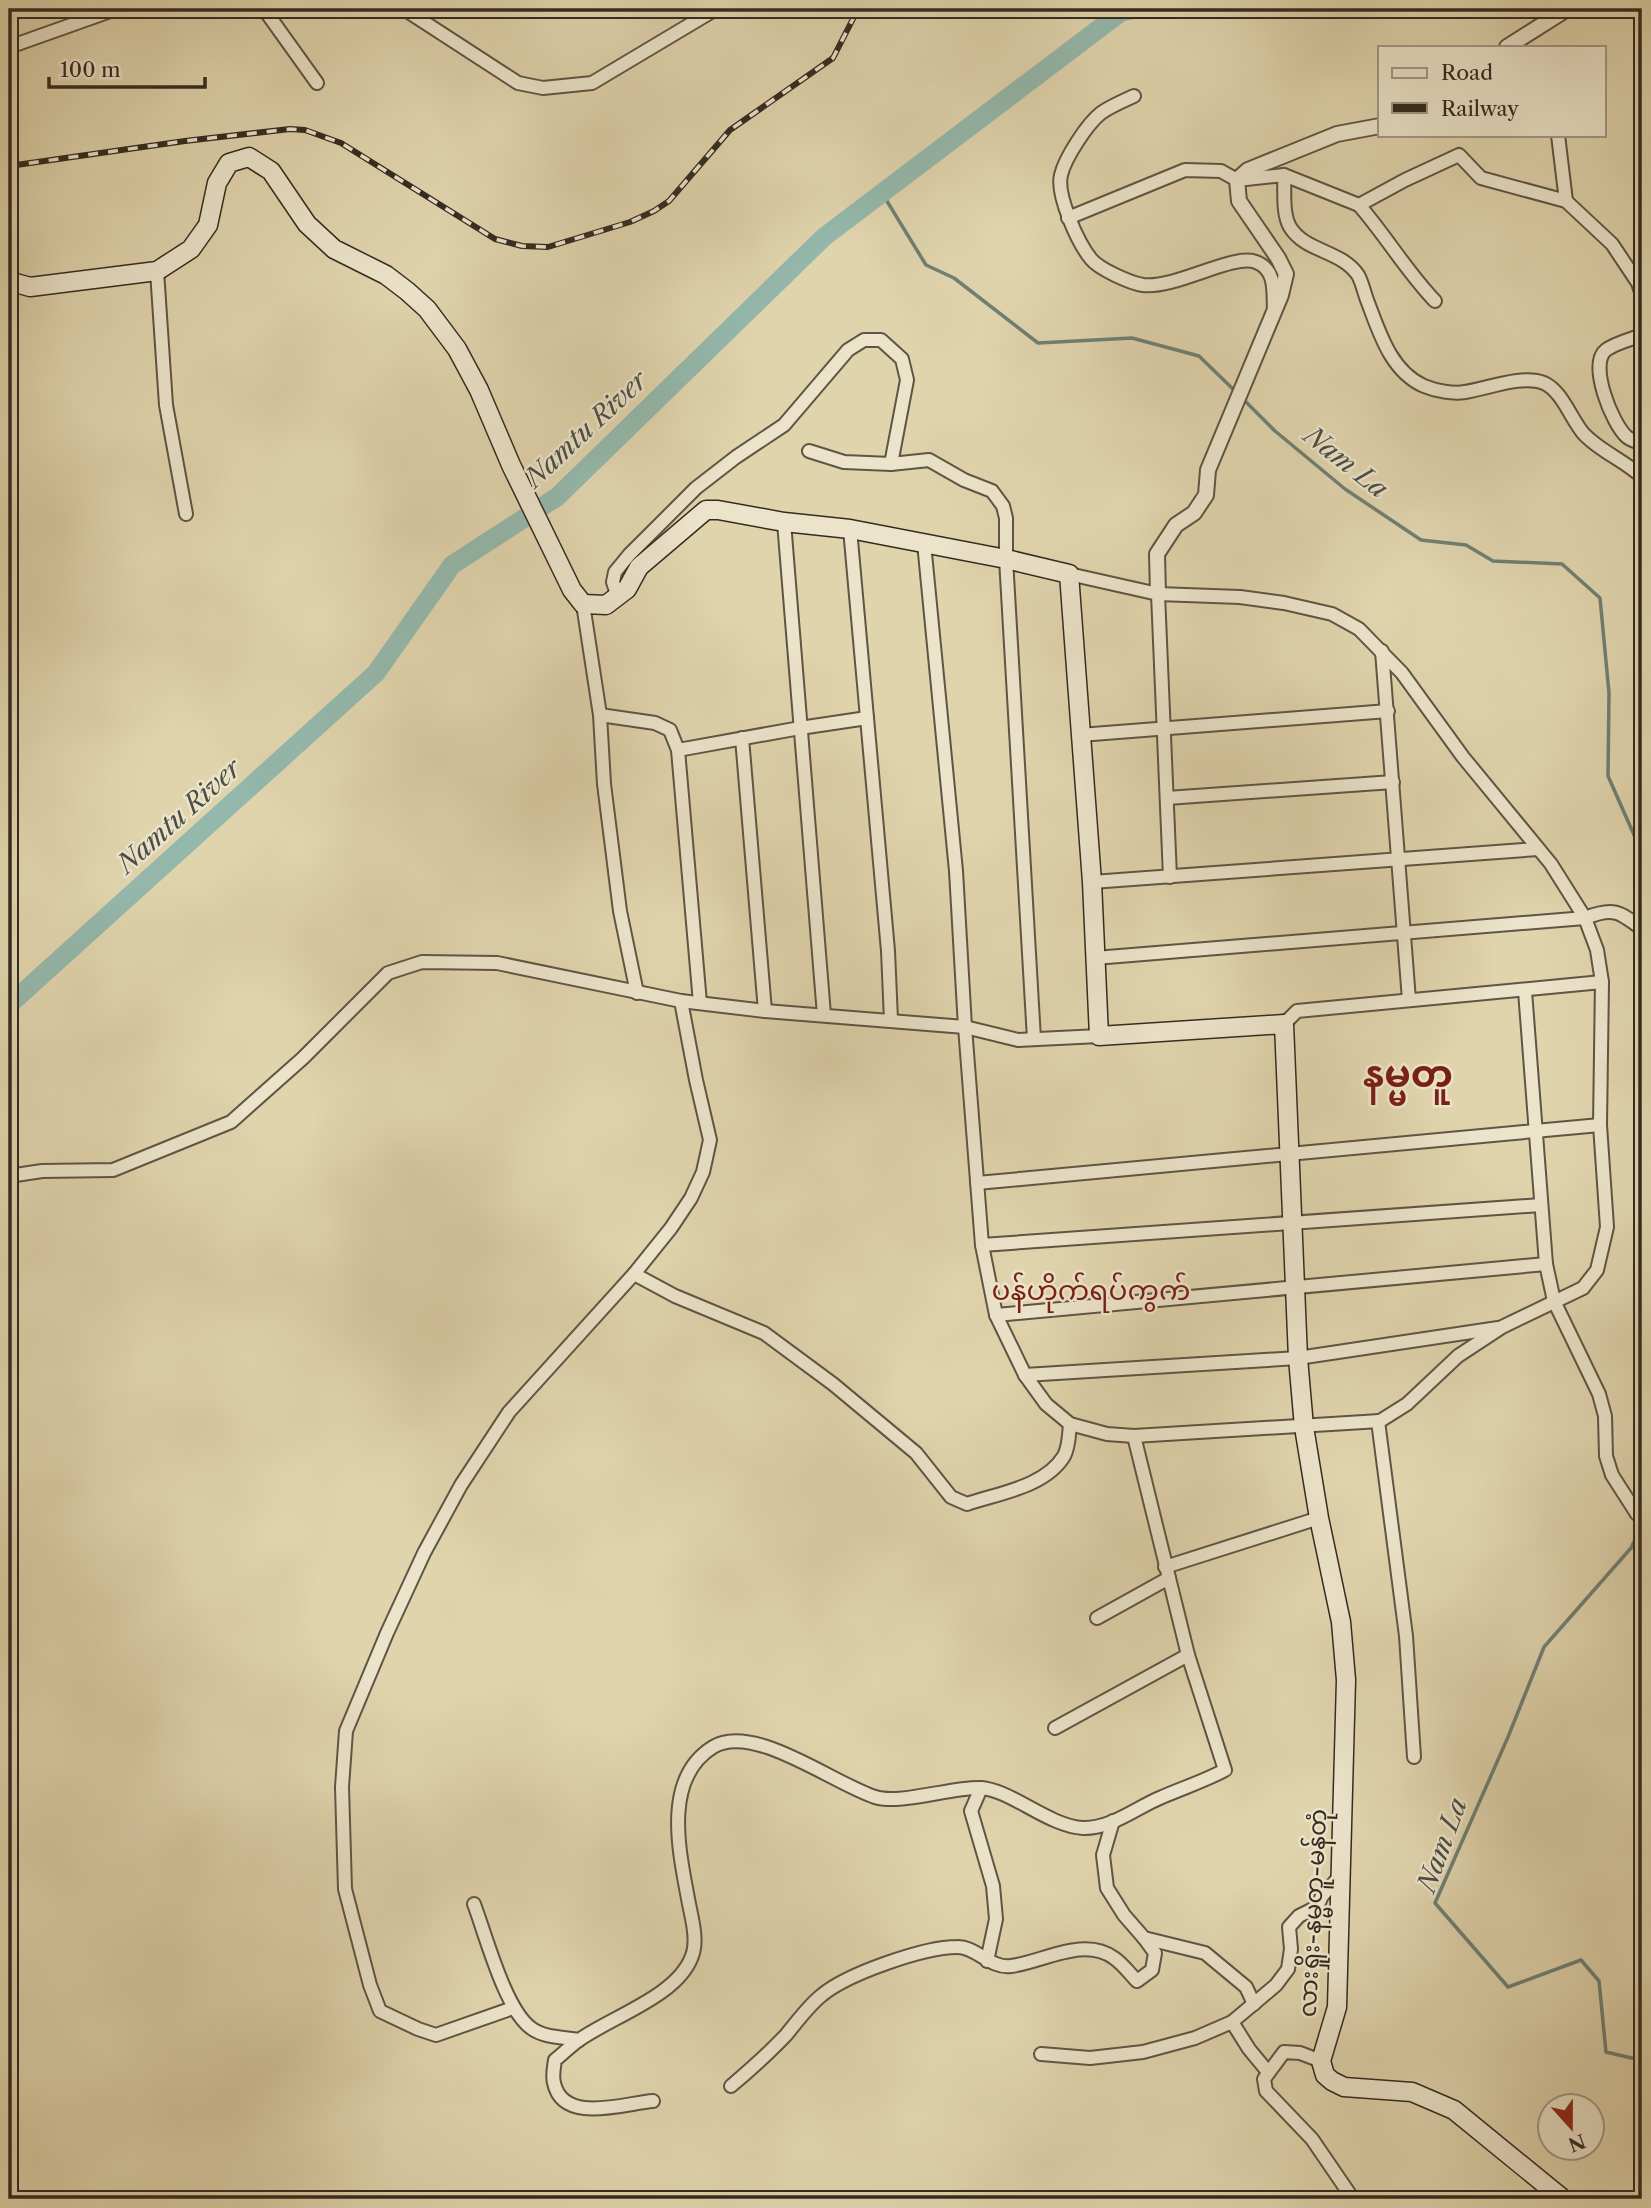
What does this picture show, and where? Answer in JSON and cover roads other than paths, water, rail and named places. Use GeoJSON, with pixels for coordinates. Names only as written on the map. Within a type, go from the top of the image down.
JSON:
{"type":"FeatureCollection","features":[{"type":"Feature","properties":{"kind":"main road"},"geometry":{"type":"LineString","coordinates":[[9,281],[30,287],[157,271],[191,249],[208,225],[216,183],[229,163],[249,157],[271,171],[307,224],[334,249],[386,275],[427,309],[457,349],[480,390],[510,465],[578,597],[606,605],[618,597],[627,589],[639,567],[706,510],[925,542],[1069,574],[1092,882],[1099,1036],[1284,1024]]}},
{"type":"Feature","properties":{"kind":"main road","name":"လားရှိုး-နမ္မတူ-မန်တုံ"},"geometry":{"type":"LineString","coordinates":[[1284,1024],[1298,1358],[1304,1427],[1319,1518],[1341,1622],[1346,1680],[1337,2007],[1321,2060]]}},
{"type":"Feature","properties":{"kind":"main road"},"geometry":{"type":"LineString","coordinates":[[1321,2060],[1325,2075],[1344,2087],[1412,2092],[1454,2110],[1563,2199]]}},
{"type":"Feature","properties":{"kind":"street"},"geometry":{"type":"LineString","coordinates":[[9,47],[116,9]]}},
{"type":"Feature","properties":{"kind":"street"},"geometry":{"type":"LineString","coordinates":[[264,9],[317,83]]}},
{"type":"Feature","properties":{"kind":"street"},"geometry":{"type":"LineString","coordinates":[[404,9],[517,83],[543,88],[592,83],[716,9]]}},
{"type":"Feature","properties":{"kind":"street"},"geometry":{"type":"LineString","coordinates":[[1512,46],[1567,9]]}},
{"type":"Feature","properties":{"kind":"street"},"geometry":{"type":"LineString","coordinates":[[1134,96],[1100,114],[1075,145],[1060,177],[1064,211],[1091,260],[1119,276],[1143,285],[1185,279],[1226,264],[1253,260],[1266,267],[1273,279],[1274,313]]}},
{"type":"Feature","properties":{"kind":"street"},"geometry":{"type":"LineString","coordinates":[[1237,180],[1248,170],[1337,134],[1378,127]]}},
{"type":"Feature","properties":{"kind":"street"},"geometry":{"type":"LineString","coordinates":[[1558,136],[1566,201]]}},
{"type":"Feature","properties":{"kind":"street"},"geometry":{"type":"LineString","coordinates":[[1359,205],[1459,155],[1481,178],[1566,201],[1612,244],[1638,284],[1642,295]]}},
{"type":"Feature","properties":{"kind":"street"},"geometry":{"type":"LineString","coordinates":[[1068,218],[1185,170],[1221,171],[1237,180],[1284,175],[1359,205],[1384,233],[1418,283],[1435,301]]}},
{"type":"Feature","properties":{"kind":"street"},"geometry":{"type":"LineString","coordinates":[[1284,175],[1287,223],[1296,236],[1342,258],[1358,276],[1385,346],[1406,375],[1424,386],[1464,393],[1516,382],[1544,383],[1557,395],[1581,431],[1592,442],[1630,466],[1642,477]]}},
{"type":"Feature","properties":{"kind":"street"},"geometry":{"type":"LineString","coordinates":[[1170,877],[1157,554],[1176,525],[1194,513],[1206,495],[1208,470],[1274,313],[1286,274],[1239,201],[1237,180]]}},
{"type":"Feature","properties":{"kind":"street"},"geometry":{"type":"LineString","coordinates":[[157,271],[166,405],[186,514]]}},
{"type":"Feature","properties":{"kind":"street"},"geometry":{"type":"LineString","coordinates":[[1642,335],[1605,350],[1599,363],[1601,382],[1613,417],[1626,436],[1642,443]]}},
{"type":"Feature","properties":{"kind":"street"},"geometry":{"type":"LineString","coordinates":[[618,597],[613,582],[615,572],[629,555],[696,488],[784,425],[848,349],[864,340],[881,340],[902,359],[907,380],[891,464]]}},
{"type":"Feature","properties":{"kind":"street"},"geometry":{"type":"LineString","coordinates":[[809,451],[844,462],[891,464],[929,460],[964,480],[992,491],[1003,506],[1006,518],[1006,559],[1034,1039]]}},
{"type":"Feature","properties":{"kind":"street"},"geometry":{"type":"LineString","coordinates":[[784,522],[824,1016]]}},
{"type":"Feature","properties":{"kind":"street"},"geometry":{"type":"LineString","coordinates":[[850,529],[888,951],[891,1020]]}},
{"type":"Feature","properties":{"kind":"street"},"geometry":{"type":"LineString","coordinates":[[925,542],[956,870],[982,1245],[996,1315],[1025,1374],[1046,1404],[1070,1424],[1107,1434],[1134,1436],[1378,1421],[1407,1405],[1458,1356],[1502,1327],[1583,1288],[1597,1270],[1607,1227],[1600,1125],[1602,982],[1597,950],[1585,918],[1551,864],[1463,758],[1402,673],[1359,629],[1332,614],[1284,603],[1240,597],[1158,594],[1069,574]]}},
{"type":"Feature","properties":{"kind":"street"},"geometry":{"type":"LineString","coordinates":[[578,597],[600,715],[604,784],[618,898],[638,993]]}},
{"type":"Feature","properties":{"kind":"street"},"geometry":{"type":"LineString","coordinates":[[1382,651],[1409,1000]]}},
{"type":"Feature","properties":{"kind":"street"},"geometry":{"type":"LineString","coordinates":[[1080,735],[1388,711]]}},
{"type":"Feature","properties":{"kind":"street"},"geometry":{"type":"LineString","coordinates":[[600,715],[663,726],[670,730],[678,750],[700,1003]]}},
{"type":"Feature","properties":{"kind":"street"},"geometry":{"type":"LineString","coordinates":[[678,750],[800,727],[867,718]]}},
{"type":"Feature","properties":{"kind":"street"},"geometry":{"type":"LineString","coordinates":[[742,738],[765,1012]]}},
{"type":"Feature","properties":{"kind":"street"},"geometry":{"type":"LineString","coordinates":[[1167,798],[1393,782]]}},
{"type":"Feature","properties":{"kind":"street"},"geometry":{"type":"LineString","coordinates":[[1092,882],[1538,849]]}},
{"type":"Feature","properties":{"kind":"street"},"geometry":{"type":"LineString","coordinates":[[1095,958],[1585,918],[1609,911],[1622,912],[1642,929]]}},
{"type":"Feature","properties":{"kind":"street"},"geometry":{"type":"LineString","coordinates":[[9,1176],[42,1171],[113,1170],[232,1122],[303,1058],[388,973],[422,962],[497,963],[638,993],[700,1003],[765,1012],[965,1027],[1018,1040],[1099,1036]]}},
{"type":"Feature","properties":{"kind":"street"},"geometry":{"type":"LineString","coordinates":[[1284,1024],[1297,1010],[1602,982]]}},
{"type":"Feature","properties":{"kind":"street"},"geometry":{"type":"LineString","coordinates":[[1525,991],[1546,1264],[1554,1301],[1599,1394],[1605,1416],[1606,1456],[1612,1475],[1641,1515]]}},
{"type":"Feature","properties":{"kind":"street"},"geometry":{"type":"LineString","coordinates":[[513,2008],[436,2035],[380,2011],[370,1985],[345,1889],[342,1787],[346,1731],[424,1553],[461,1485],[509,1412],[634,1274],[691,1198],[703,1171],[710,1140],[681,1000]]}},
{"type":"Feature","properties":{"kind":"street"},"geometry":{"type":"LineString","coordinates":[[977,1184],[1600,1125]]}},
{"type":"Feature","properties":{"kind":"street"},"geometry":{"type":"LineString","coordinates":[[982,1245],[1541,1205]]}},
{"type":"Feature","properties":{"kind":"street"},"geometry":{"type":"LineString","coordinates":[[996,1315],[1546,1264]]}},
{"type":"Feature","properties":{"kind":"street"},"geometry":{"type":"LineString","coordinates":[[634,1274],[675,1296],[764,1333],[833,1384],[916,1453],[951,1497],[967,1504],[1036,1482],[1053,1469],[1065,1454],[1070,1424]]}},
{"type":"Feature","properties":{"kind":"street"},"geometry":{"type":"LineString","coordinates":[[1025,1374],[1298,1358],[1502,1327]]}},
{"type":"Feature","properties":{"kind":"street"},"geometry":{"type":"LineString","coordinates":[[1378,1421],[1406,1636],[1414,1757]]}},
{"type":"Feature","properties":{"kind":"street"},"geometry":{"type":"LineString","coordinates":[[653,2101],[607,2108],[575,2108],[563,2101],[554,2083],[555,2060],[579,2040],[656,1996],[683,1972],[693,1955],[693,1926],[679,1852],[681,1793],[692,1765],[714,1745],[747,1740],[791,1757],[878,1798],[981,1788],[1056,1821],[1084,1828],[1113,1821],[1161,1797],[1200,1784],[1224,1770],[1188,1655],[1134,1436]]}},
{"type":"Feature","properties":{"kind":"street"},"geometry":{"type":"LineString","coordinates":[[1097,1618],[1167,1572],[1319,1518]]}},
{"type":"Feature","properties":{"kind":"street"},"geometry":{"type":"LineString","coordinates":[[1055,1728],[1188,1655]]}},
{"type":"Feature","properties":{"kind":"street"},"geometry":{"type":"LineString","coordinates":[[981,1788],[971,1811],[993,1886],[996,1919],[987,1961]]}},
{"type":"Feature","properties":{"kind":"street"},"geometry":{"type":"LineString","coordinates":[[731,2086],[765,2057],[821,1996],[839,1983],[894,1961],[933,1950],[960,1946],[987,1961],[1009,1967],[1090,1948],[1113,1957],[1137,1981],[1152,1970],[1155,1953],[1124,1915],[1107,1888],[1103,1855],[1113,1821]]}},
{"type":"Feature","properties":{"kind":"street"},"geometry":{"type":"LineString","coordinates":[[1041,2054],[1090,2058],[1143,2052],[1195,2038],[1232,2022],[1276,1985],[1288,1969],[1291,1948],[1289,1927],[1299,1916],[1317,1907],[1322,1896],[1341,1875]]}},
{"type":"Feature","properties":{"kind":"street"},"geometry":{"type":"LineString","coordinates":[[474,1904],[513,2008],[531,2028],[544,2035],[579,2040]]}},
{"type":"Feature","properties":{"kind":"street"},"geometry":{"type":"LineString","coordinates":[[1144,1938],[1205,1953],[1246,1987],[1254,2004]]}},
{"type":"Feature","properties":{"kind":"street"},"geometry":{"type":"LineString","coordinates":[[1232,2022],[1268,2072]]}},
{"type":"Feature","properties":{"kind":"street"},"geometry":{"type":"LineString","coordinates":[[1321,2060],[1300,2053],[1284,2052],[1264,2078],[1266,2091],[1312,2139],[1353,2199]]}},
{"type":"Feature","properties":{"kind":"waterway","name":"Namtu River"},"geometry":{"type":"LineString","coordinates":[[9,1005],[376,673],[452,565],[557,497],[824,237],[1121,12],[1138,9]]}},
{"type":"Feature","properties":{"kind":"waterway","name":"Nam La"},"geometry":{"type":"LineString","coordinates":[[882,193],[926,265],[954,278],[1038,343],[1132,338],[1199,356],[1235,391]]}},
{"type":"Feature","properties":{"kind":"waterway","name":"Nam La"},"geometry":{"type":"LineString","coordinates":[[1243,399],[1275,431],[1345,489],[1421,540],[1466,545],[1493,561],[1562,564],[1600,598],[1609,693],[1608,776],[1642,853]]}},
{"type":"Feature","properties":{"kind":"waterway","name":"Nam La"},"geometry":{"type":"LineString","coordinates":[[1642,1525],[1631,1548],[1544,1647],[1508,1737],[1435,1903],[1508,1987],[1581,1960],[1599,1981],[1606,2052],[1642,2059]]}},
{"type":"Feature","properties":{"kind":"railway"},"geometry":{"type":"LineString","coordinates":[[9,166],[185,141],[290,129],[305,130],[341,143],[495,239],[522,246],[548,247],[630,222],[669,201],[730,130],[833,58],[858,9]]}},
{"type":"Feature","properties":{"kind":"district","name":"နမ္မတူ"},"geometry":{"type":"Point","coordinates":[1408,1074]}},
{"type":"Feature","properties":{"kind":"district","name":"ပန်ဟိုက်ရပ်ကွက်"},"geometry":{"type":"Point","coordinates":[1091,1290]}}]}
